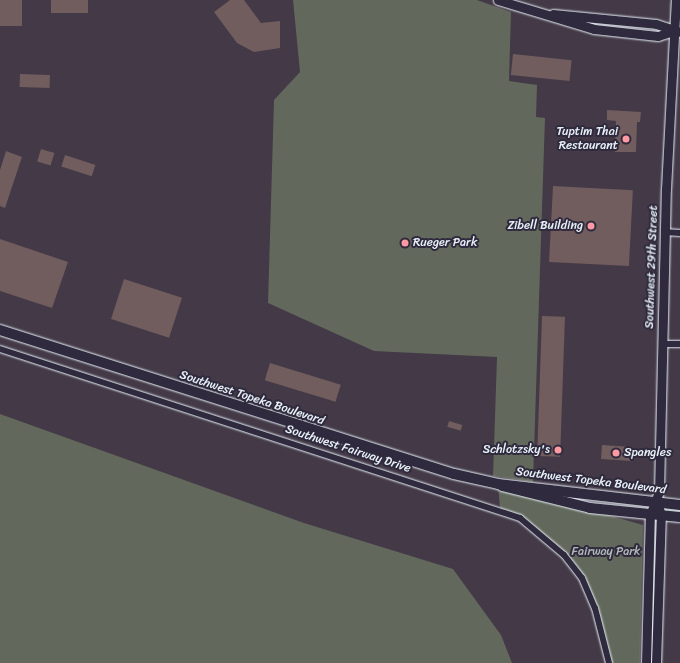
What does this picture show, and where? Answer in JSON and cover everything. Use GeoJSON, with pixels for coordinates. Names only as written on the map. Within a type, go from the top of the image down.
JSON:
{"type":"FeatureCollection","features":[{"type":"Feature","properties":{"kind":"main road"},"geometry":{"type":"LineString","coordinates":[[498,0],[550,14],[656,24],[677,32]]}},
{"type":"Feature","properties":{"kind":"main road","name":"Southwest 29th Street"},"geometry":{"type":"LineString","coordinates":[[656,663],[662,516],[657,503],[664,232],[677,32],[676,0]]}},
{"type":"Feature","properties":{"kind":"main road","name":"Southwest Topeka Boulevard"},"geometry":{"type":"LineString","coordinates":[[0,330],[370,449],[498,484],[680,505]]}},
{"type":"Feature","properties":{"kind":"main road","name":"Southwest Topeka Boulevard"},"geometry":{"type":"LineString","coordinates":[[498,484],[513,491],[578,506],[650,515],[680,517]]}},
{"type":"Feature","properties":{"kind":"main road","name":"Southwest 29th Street"},"geometry":{"type":"LineString","coordinates":[[646,663],[650,515],[657,503]]}},
{"type":"Feature","properties":{"kind":"street"},"geometry":{"type":"LineString","coordinates":[[664,232],[680,232]]}},
{"type":"Feature","properties":{"kind":"street"},"geometry":{"type":"LineString","coordinates":[[662,344],[680,344]]}},
{"type":"Feature","properties":{"kind":"street","name":"Southwest Fairway Drive"},"geometry":{"type":"LineString","coordinates":[[0,349],[516,516],[535,528],[578,572],[595,608],[609,663]]}},
{"type":"Feature","properties":{"kind":"green space","name":"Rueger Park"},"geometry":{"type":"Polygon","coordinates":[[[293,0],[477,0],[511,12],[509,81],[537,85],[536,117],[545,118],[533,482],[493,476],[497,357],[374,351],[268,303],[274,100],[300,72],[293,0]]]}},
{"type":"Feature","properties":{"kind":"green space"},"geometry":{"type":"Polygon","coordinates":[[[0,414],[304,523],[453,569],[501,635],[512,663],[0,663],[0,414]]]}},
{"type":"Feature","properties":{"kind":"green space","name":"Fairway Park"},"geometry":{"type":"Polygon","coordinates":[[[498,484],[643,525],[640,663],[610,663],[595,608],[574,565],[535,527],[500,508],[498,484]]]}},
{"type":"Feature","properties":{"kind":"building"},"geometry":{"type":"Polygon","coordinates":[[[0,0],[22,0],[22,26],[0,26],[0,0]]]}},
{"type":"Feature","properties":{"kind":"building"},"geometry":{"type":"Polygon","coordinates":[[[51,0],[88,0],[88,13],[51,13],[51,0]]]}},
{"type":"Feature","properties":{"kind":"building"},"geometry":{"type":"Polygon","coordinates":[[[230,0],[244,0],[261,23],[280,21],[280,48],[254,52],[237,43],[214,12],[230,0]]]}},
{"type":"Feature","properties":{"kind":"building"},"geometry":{"type":"Polygon","coordinates":[[[513,54],[572,60],[569,81],[511,75],[513,54]]]}},
{"type":"Feature","properties":{"kind":"building"},"geometry":{"type":"Polygon","coordinates":[[[20,74],[50,75],[50,88],[20,87],[20,74]]]}},
{"type":"Feature","properties":{"kind":"building"},"geometry":{"type":"Polygon","coordinates":[[[607,110],[641,112],[640,122],[637,122],[636,152],[615,152],[616,121],[607,120],[607,110]]]}},
{"type":"Feature","properties":{"kind":"building"},"geometry":{"type":"Polygon","coordinates":[[[41,149],[54,153],[51,166],[37,161],[41,149]]]}},
{"type":"Feature","properties":{"kind":"building"},"geometry":{"type":"Polygon","coordinates":[[[6,151],[22,157],[5,208],[0,206],[0,170],[6,151]]]}},
{"type":"Feature","properties":{"kind":"building"},"geometry":{"type":"Polygon","coordinates":[[[65,155],[95,165],[92,176],[61,166],[65,155]]]}},
{"type":"Feature","properties":{"kind":"building","name":"Zibell Building"},"geometry":{"type":"Polygon","coordinates":[[[553,186],[633,190],[629,266],[549,262],[553,186]]]}},
{"type":"Feature","properties":{"kind":"building"},"geometry":{"type":"Polygon","coordinates":[[[0,239],[68,262],[52,308],[0,291],[0,239]]]}},
{"type":"Feature","properties":{"kind":"building"},"geometry":{"type":"Polygon","coordinates":[[[124,279],[182,298],[169,338],[111,319],[124,279]]]}},
{"type":"Feature","properties":{"kind":"building"},"geometry":{"type":"Polygon","coordinates":[[[542,316],[565,317],[560,457],[537,456],[542,316]]]}},
{"type":"Feature","properties":{"kind":"building"},"geometry":{"type":"Polygon","coordinates":[[[270,363],[341,385],[336,402],[265,380],[270,363]]]}},
{"type":"Feature","properties":{"kind":"building"},"geometry":{"type":"Polygon","coordinates":[[[449,421],[462,425],[461,431],[447,427],[449,421]]]}},
{"type":"Feature","properties":{"kind":"building","name":"Spangles"},"geometry":{"type":"Polygon","coordinates":[[[602,445],[632,447],[631,461],[601,459],[602,445]]]}},
{"type":"Feature","properties":{"kind":"place","name":"Tuptim Thai Restaurant"},"geometry":{"type":"Point","coordinates":[626,139]}},
{"type":"Feature","properties":{"kind":"place","name":"Zibell Building"},"geometry":{"type":"Point","coordinates":[591,226]}},
{"type":"Feature","properties":{"kind":"place","name":"Rueger Park"},"geometry":{"type":"Point","coordinates":[405,243]}},
{"type":"Feature","properties":{"kind":"place","name":"Schlotzsky's"},"geometry":{"type":"Point","coordinates":[558,450]}},
{"type":"Feature","properties":{"kind":"place","name":"Spangles"},"geometry":{"type":"Point","coordinates":[616,453]}}]}
